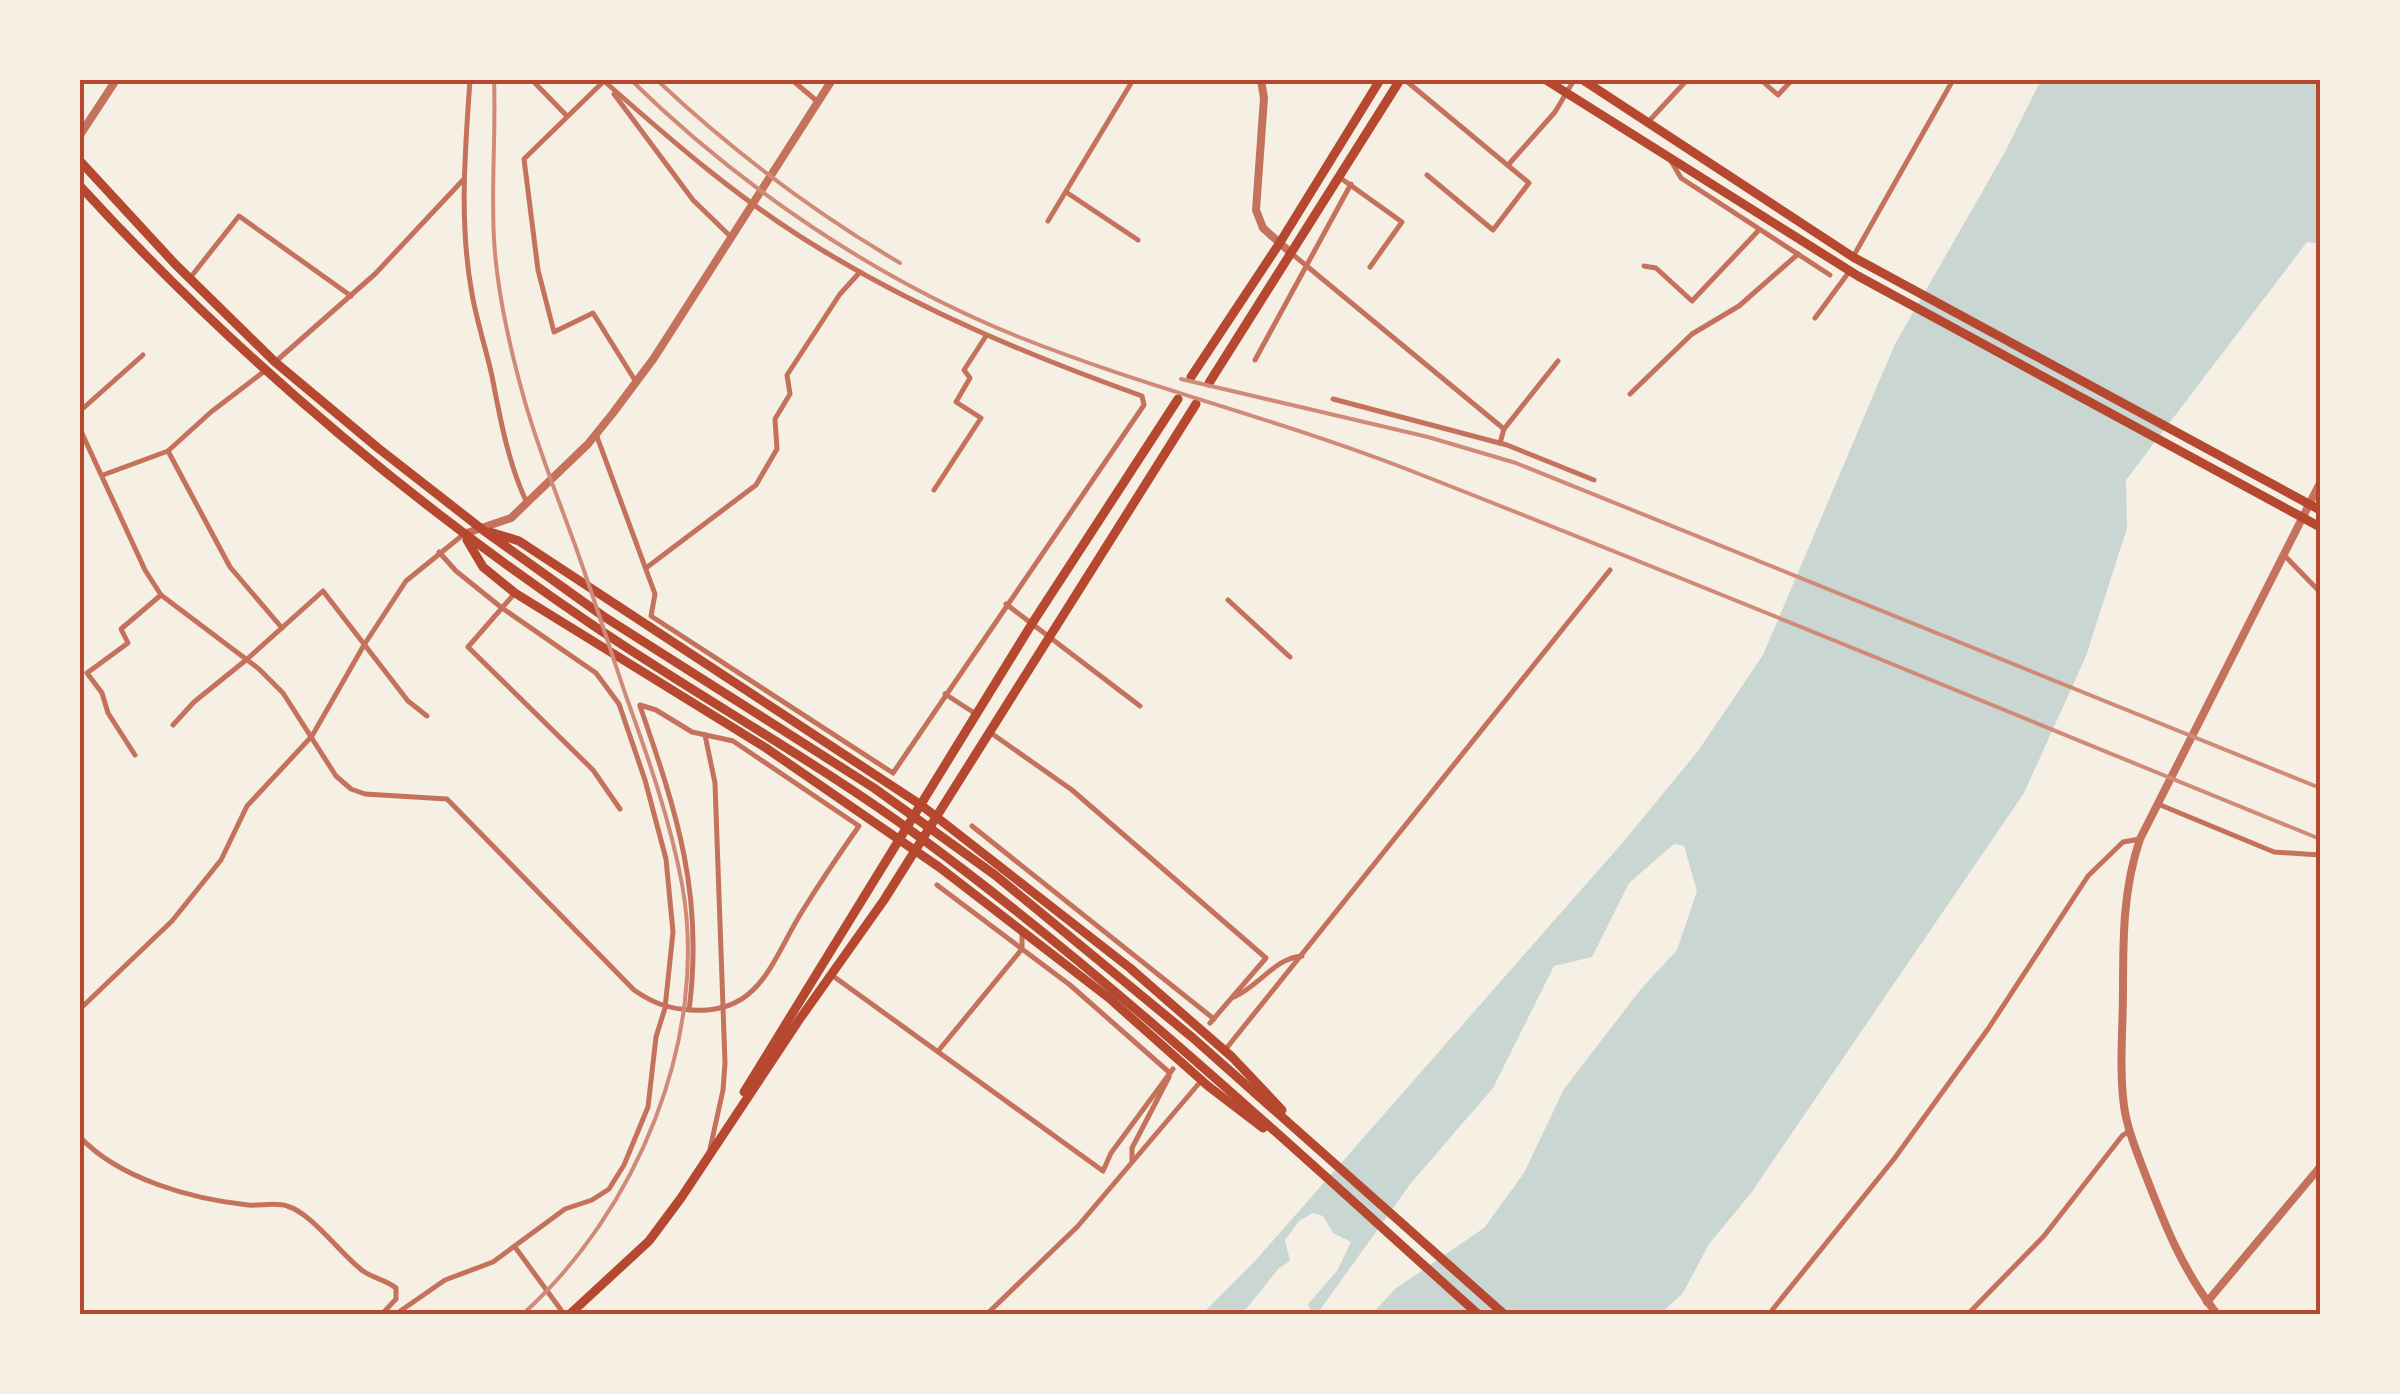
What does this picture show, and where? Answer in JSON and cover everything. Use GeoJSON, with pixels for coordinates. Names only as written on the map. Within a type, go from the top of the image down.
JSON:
{"type":"FeatureCollection","features":[{"type":"Feature","properties":{"kind":"main road"},"geometry":{"type":"LineString","coordinates":[[1191,378],[1280,244],[1380,80]]}},
{"type":"Feature","properties":{"kind":"main road"},"geometry":{"type":"LineString","coordinates":[[1209,383],[1402,80]]}},
{"type":"Feature","properties":{"kind":"main road"},"geometry":{"type":"LineString","coordinates":[[1546,80],[1854,273],[2320,528]]}},
{"type":"Feature","properties":{"kind":"main road"},"geometry":{"type":"LineString","coordinates":[[1583,80],[1866,264],[2320,510]]}},
{"type":"Feature","properties":{"kind":"main road"},"geometry":{"type":"LineString","coordinates":[[80,161],[275,362],[378,448],[603,616],[874,788],[994,876],[1123,978],[1504,1314]]}},
{"type":"Feature","properties":{"kind":"main road"},"geometry":{"type":"LineString","coordinates":[[80,186],[148,260],[362,456],[596,627],[866,800],[983,884],[1115,989],[1208,1081]]}},
{"type":"Feature","properties":{"kind":"main road"},"geometry":{"type":"LineString","coordinates":[[708,1155],[1032,622],[1178,399]]}},
{"type":"Feature","properties":{"kind":"main road"},"geometry":{"type":"LineString","coordinates":[[567,1314],[648,1241],[833,976],[1196,404]]}},
{"type":"Feature","properties":{"kind":"main road"},"geometry":{"type":"LineString","coordinates":[[483,530],[519,541],[699,653],[921,804],[1033,889],[1228,1054],[1302,1134]]}},
{"type":"Feature","properties":{"kind":"main road"},"geometry":{"type":"LineString","coordinates":[[464,534],[483,567],[514,593],[766,748],[900,839],[1022,929],[1298,1153],[1478,1314]]}},
{"type":"Feature","properties":{"kind":"street"},"geometry":{"type":"LineString","coordinates":[[80,134],[116,80]]}},
{"type":"Feature","properties":{"kind":"street"},"geometry":{"type":"LineString","coordinates":[[470,80],[464,180],[472,295],[517,480],[528,504]]}},
{"type":"Feature","properties":{"kind":"street"},"geometry":{"type":"LineString","coordinates":[[532,80],[566,115]]}},
{"type":"Feature","properties":{"kind":"street"},"geometry":{"type":"LineString","coordinates":[[792,80],[818,102]]}},
{"type":"Feature","properties":{"kind":"street"},"geometry":{"type":"LineString","coordinates":[[80,1009],[172,921],[221,860],[247,806],[312,736],[406,581],[464,534],[511,518],[596,434],[637,382],[832,80]]}},
{"type":"Feature","properties":{"kind":"street"},"geometry":{"type":"LineString","coordinates":[[1048,220],[1134,80]]}},
{"type":"Feature","properties":{"kind":"street"},"geometry":{"type":"LineString","coordinates":[[1261,80],[1264,98],[1256,210],[1263,228],[1504,429]]}},
{"type":"Feature","properties":{"kind":"street"},"geometry":{"type":"LineString","coordinates":[[1402,80],[1529,183],[1493,230],[1427,175]]}},
{"type":"Feature","properties":{"kind":"street"},"geometry":{"type":"LineString","coordinates":[[1508,165],[1555,112],[1574,80]]}},
{"type":"Feature","properties":{"kind":"street"},"geometry":{"type":"LineString","coordinates":[[1648,123],[1687,80]]}},
{"type":"Feature","properties":{"kind":"street"},"geometry":{"type":"LineString","coordinates":[[1761,80],[1778,95],[1792,80]]}},
{"type":"Feature","properties":{"kind":"street"},"geometry":{"type":"LineString","coordinates":[[1853,256],[1953,80]]}},
{"type":"Feature","properties":{"kind":"street"},"geometry":{"type":"LineString","coordinates":[[604,81],[524,158],[544,299],[554,332],[593,313],[637,382]]}},
{"type":"Feature","properties":{"kind":"street"},"geometry":{"type":"LineString","coordinates":[[596,434],[655,594],[651,616],[699,653],[893,773],[1144,405],[1142,396],[986,336],[860,272],[752,204],[604,81]]}},
{"type":"Feature","properties":{"kind":"street"},"geometry":{"type":"LineString","coordinates":[[604,81],[693,200],[731,237]]}},
{"type":"Feature","properties":{"kind":"street"},"geometry":{"type":"LineString","coordinates":[[1670,158],[1681,178],[1830,275]]}},
{"type":"Feature","properties":{"kind":"street"},"geometry":{"type":"LineString","coordinates":[[1339,176],[1402,222],[1370,267]]}},
{"type":"Feature","properties":{"kind":"street"},"geometry":{"type":"LineString","coordinates":[[103,475],[168,452],[351,296],[464,180]]}},
{"type":"Feature","properties":{"kind":"street"},"geometry":{"type":"LineString","coordinates":[[1255,360],[1351,184]]}},
{"type":"Feature","properties":{"kind":"street"},"geometry":{"type":"LineString","coordinates":[[1066,192],[1138,240]]}},
{"type":"Feature","properties":{"kind":"street"},"geometry":{"type":"LineString","coordinates":[[190,278],[238,216],[351,296]]}},
{"type":"Feature","properties":{"kind":"street"},"geometry":{"type":"LineString","coordinates":[[1644,266],[1656,268],[1692,301],[1759,230]]}},
{"type":"Feature","properties":{"kind":"street"},"geometry":{"type":"LineString","coordinates":[[1630,394],[1692,334],[1739,306],[1798,254]]}},
{"type":"Feature","properties":{"kind":"street"},"geometry":{"type":"LineString","coordinates":[[646,568],[756,485],[778,449],[774,419],[790,394],[787,376],[840,294],[860,272]]}},
{"type":"Feature","properties":{"kind":"street"},"geometry":{"type":"LineString","coordinates":[[1815,318],[1854,273]]}},
{"type":"Feature","properties":{"kind":"street"},"geometry":{"type":"LineString","coordinates":[[934,490],[981,418],[956,402],[970,378],[964,370],[986,336]]}},
{"type":"Feature","properties":{"kind":"street"},"geometry":{"type":"LineString","coordinates":[[80,411],[143,355]]}},
{"type":"Feature","properties":{"kind":"street"},"geometry":{"type":"LineString","coordinates":[[1500,443],[1504,429],[1558,361]]}},
{"type":"Feature","properties":{"kind":"street"},"geometry":{"type":"LineString","coordinates":[[1333,399],[1500,443],[1594,480]]}},
{"type":"Feature","properties":{"kind":"street"},"geometry":{"type":"LineString","coordinates":[[80,429],[160,595],[246,660],[282,693],[336,776],[364,794],[446,799],[634,990],[665,1008],[689,1010],[723,1010],[760,984],[859,826],[733,741],[706,735],[640,705],[677,818],[689,871],[694,960],[689,1010]]}},
{"type":"Feature","properties":{"kind":"street"},"geometry":{"type":"LineString","coordinates":[[168,452],[230,567],[282,628]]}},
{"type":"Feature","properties":{"kind":"street"},"geometry":{"type":"LineString","coordinates":[[2217,1314],[2175,1250],[2124,1106],[2123,922],[2140,839],[2320,482]]}},
{"type":"Feature","properties":{"kind":"street"},"geometry":{"type":"LineString","coordinates":[[396,1314],[445,1280],[484,1268],[565,1209],[600,1196],[616,1180],[648,1108],[673,932],[666,858],[619,704],[596,674],[502,608],[456,572],[439,552]]}},
{"type":"Feature","properties":{"kind":"street"},"geometry":{"type":"LineString","coordinates":[[2282,554],[2320,592]]}},
{"type":"Feature","properties":{"kind":"street"},"geometry":{"type":"LineString","coordinates":[[1228,1054],[1610,570]]}},
{"type":"Feature","properties":{"kind":"street"},"geometry":{"type":"LineString","coordinates":[[173,726],[194,702],[323,592],[408,701],[427,716]]}},
{"type":"Feature","properties":{"kind":"street"},"geometry":{"type":"LineString","coordinates":[[514,593],[468,647],[594,770],[620,809]]}},
{"type":"Feature","properties":{"kind":"street"},"geometry":{"type":"LineString","coordinates":[[135,754],[108,713],[102,693],[86,673],[128,644],[121,629],[160,595]]}},
{"type":"Feature","properties":{"kind":"street"},"geometry":{"type":"LineString","coordinates":[[1228,600],[1290,656]]}},
{"type":"Feature","properties":{"kind":"street"},"geometry":{"type":"LineString","coordinates":[[1006,604],[1140,706]]}},
{"type":"Feature","properties":{"kind":"street"},"geometry":{"type":"LineString","coordinates":[[946,694],[976,714]]}},
{"type":"Feature","properties":{"kind":"street"},"geometry":{"type":"LineString","coordinates":[[972,826],[1212,1021],[1266,958],[1072,790],[989,731]]}},
{"type":"Feature","properties":{"kind":"street"},"geometry":{"type":"LineString","coordinates":[[706,735],[716,783],[723,1010],[723,1090],[708,1155]]}},
{"type":"Feature","properties":{"kind":"street"},"geometry":{"type":"LineString","coordinates":[[2157,804],[2274,852],[2320,855]]}},
{"type":"Feature","properties":{"kind":"street"},"geometry":{"type":"LineString","coordinates":[[1769,1314],[1894,1159],[1988,1029],[2088,876],[2124,842],[2140,839]]}},
{"type":"Feature","properties":{"kind":"street"},"geometry":{"type":"LineString","coordinates":[[1033,889],[1043,880]]}},
{"type":"Feature","properties":{"kind":"street"},"geometry":{"type":"LineString","coordinates":[[937,885],[1070,984],[1170,1072]]}},
{"type":"Feature","properties":{"kind":"street"},"geometry":{"type":"LineString","coordinates":[[938,1050],[1022,950],[1022,929]]}},
{"type":"Feature","properties":{"kind":"street"},"geometry":{"type":"LineString","coordinates":[[1230,998],[1245,992],[1288,957],[1302,956]]}},
{"type":"Feature","properties":{"kind":"street"},"geometry":{"type":"LineString","coordinates":[[833,976],[1103,1171],[1111,1153],[1173,1069],[1132,1148],[1132,1164]]}},
{"type":"Feature","properties":{"kind":"street"},"geometry":{"type":"LineString","coordinates":[[987,1314],[1078,1226],[1208,1081]]}},
{"type":"Feature","properties":{"kind":"street"},"geometry":{"type":"LineString","coordinates":[[1968,1314],[2044,1236],[2122,1136],[2130,1131]]}},
{"type":"Feature","properties":{"kind":"street"},"geometry":{"type":"LineString","coordinates":[[80,1137],[93,1151],[151,1182],[247,1205],[288,1206],[325,1234],[361,1270],[396,1288],[394,1303],[382,1314]]}},
{"type":"Feature","properties":{"kind":"street"},"geometry":{"type":"LineString","coordinates":[[2207,1302],[2320,1167]]}},
{"type":"Feature","properties":{"kind":"street"},"geometry":{"type":"LineString","coordinates":[[515,1247],[567,1314]]}},
{"type":"Feature","properties":{"kind":"shaded area"},"geometry":{"type":"Polygon","coordinates":[[[2041,80],[2320,80],[2320,244],[2307,242],[2126,480],[2127,528],[2086,656],[2024,793],[1751,1193],[1709,1244],[1683,1293],[1660,1314],[1372,1314],[1395,1289],[1484,1228],[1524,1173],[1564,1089],[1641,989],[1677,950],[1697,891],[1684,846],[1674,844],[1629,883],[1592,957],[1554,966],[1493,1088],[1411,1183],[1317,1314],[1312,1314],[1308,1304],[1337,1271],[1351,1242],[1333,1233],[1323,1216],[1313,1213],[1299,1221],[1285,1240],[1290,1261],[1279,1268],[1242,1314],[1202,1314],[1256,1260],[1624,841],[1698,751],[1763,655],[1895,344],[2005,152],[2041,80]]]}},
{"type":"Feature","properties":{"kind":"railway"},"geometry":{"type":"LineString","coordinates":[[494,80],[494,239],[509,342],[536,438],[665,812],[682,884],[688,943],[685,1002],[674,1061],[655,1118],[630,1174],[599,1225],[563,1273],[523,1314]]}},
{"type":"Feature","properties":{"kind":"railway"},"geometry":{"type":"LineString","coordinates":[[631,80],[764,193],[863,259],[966,314],[1067,355],[1409,470],[2320,839]]}},
{"type":"Feature","properties":{"kind":"railway"},"geometry":{"type":"LineString","coordinates":[[657,80],[773,178],[900,263]]}},
{"type":"Feature","properties":{"kind":"railway"},"geometry":{"type":"LineString","coordinates":[[1181,379],[1428,437],[1516,463],[2320,788]]}}]}
